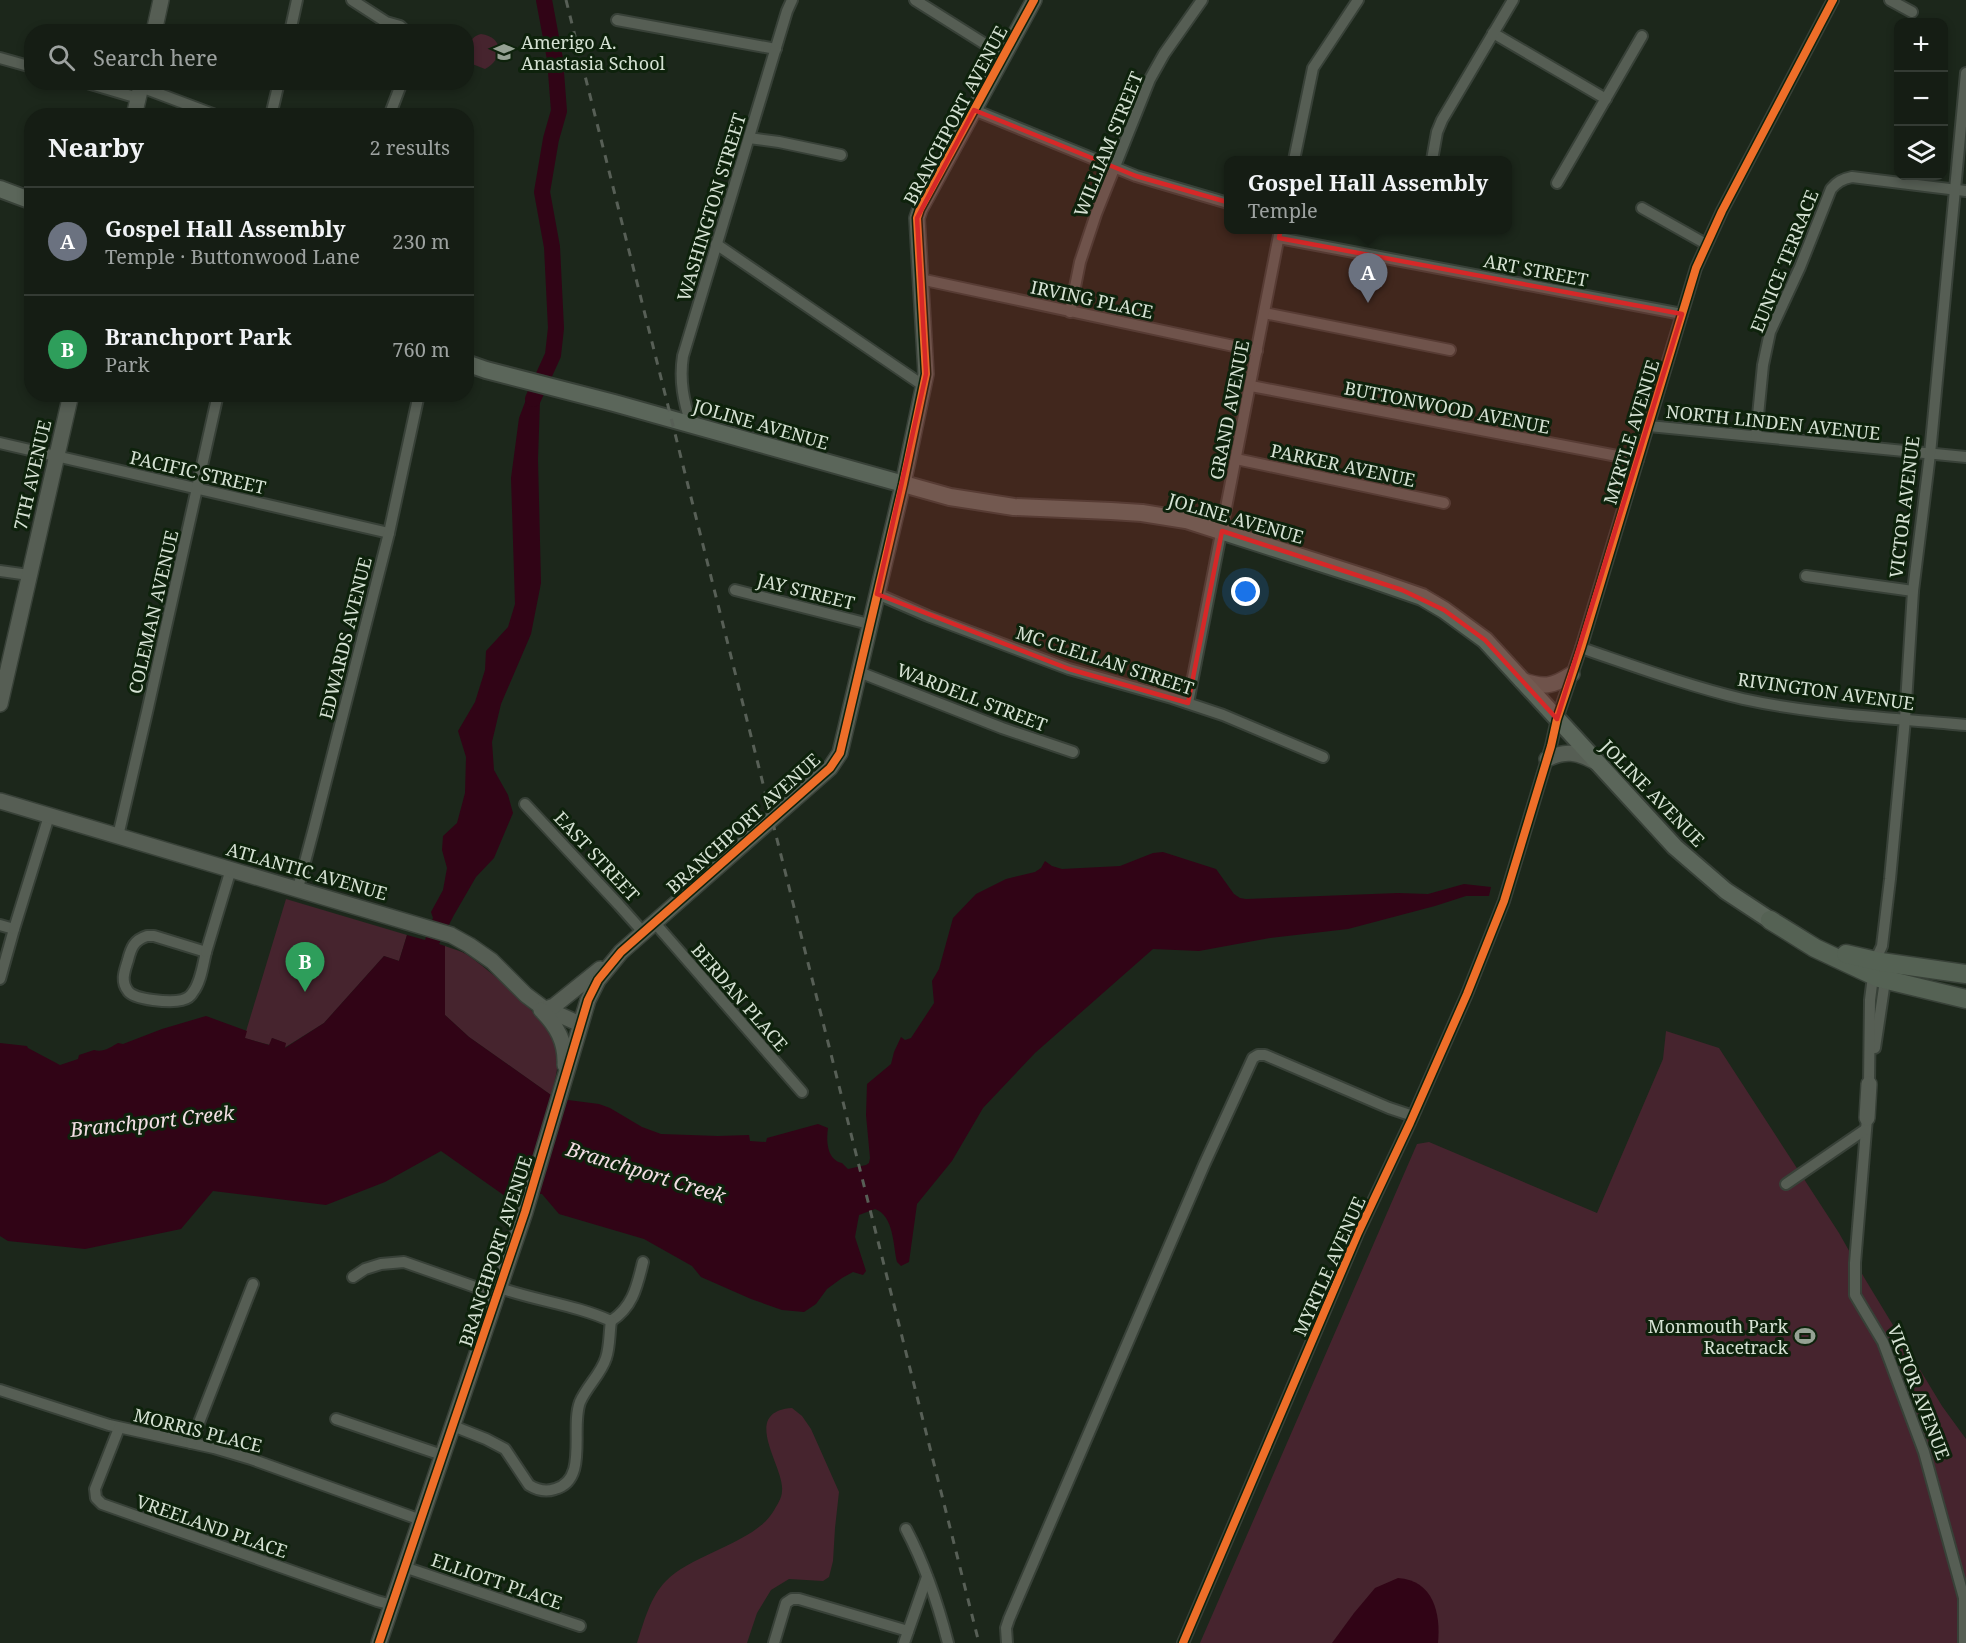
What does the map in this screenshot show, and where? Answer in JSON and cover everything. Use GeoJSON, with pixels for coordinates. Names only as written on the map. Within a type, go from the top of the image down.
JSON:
{"type":"FeatureCollection","features":[{"type":"Feature","properties":{"kind":"highway"},"geometry":{"type":"LineString","coordinates":[[1770,920],[1829,947],[1966,999]]}},
{"type":"Feature","properties":{"kind":"highway"},"geometry":{"type":"LineString","coordinates":[[1881,965],[1966,974]]}},
{"type":"Feature","properties":{"kind":"main road"},"geometry":{"type":"LineString","coordinates":[[0,189],[24,198]]}},
{"type":"Feature","properties":{"kind":"main road","name":"JOLINE AVENUE"},"geometry":{"type":"LineString","coordinates":[[474,366],[950,497],[1014,507],[1142,513],[1186,520],[1422,597],[1468,626],[1485,640],[1675,847],[1726,891],[1770,920]]}},
{"type":"Feature","properties":{"kind":"street"},"geometry":{"type":"LineString","coordinates":[[156,24],[161,0]]}},
{"type":"Feature","properties":{"kind":"street"},"geometry":{"type":"LineString","coordinates":[[292,24],[297,0]]}},
{"type":"Feature","properties":{"kind":"street"},"geometry":{"type":"LineString","coordinates":[[352,0],[391,24]]}},
{"type":"Feature","properties":{"kind":"street","name":"WASHINGTON STREET"},"geometry":{"type":"LineString","coordinates":[[692,425],[685,405],[680,372],[683,356],[792,0]]}},
{"type":"Feature","properties":{"kind":"street"},"geometry":{"type":"LineString","coordinates":[[915,0],[1004,56]]}},
{"type":"Feature","properties":{"kind":"street","name":"BRANCHPORT AVENUE"},"geometry":{"type":"LineString","coordinates":[[379,1643],[499,1291],[531,1192],[580,1024],[594,987],[621,952],[787,806],[837,759],[840,753],[903,484],[926,374],[917,224],[920,209],[1034,0]]}},
{"type":"Feature","properties":{"kind":"street","name":"WILLIAM STREET"},"geometry":{"type":"LineString","coordinates":[[1070,312],[1080,262],[1096,214],[1150,79],[1164,54],[1202,0]]}},
{"type":"Feature","properties":{"kind":"street"},"geometry":{"type":"LineString","coordinates":[[1295,156],[1313,68],[1358,0]]}},
{"type":"Feature","properties":{"kind":"street"},"geometry":{"type":"LineString","coordinates":[[1433,156],[1439,126],[1513,0]]}},
{"type":"Feature","properties":{"kind":"street","name":"MYRTLE AVENUE"},"geometry":{"type":"LineString","coordinates":[[1183,1643],[1358,1233],[1467,994],[1506,894],[1557,719],[1581,648],[1696,268],[1706,244],[1833,0]]}},
{"type":"Feature","properties":{"kind":"street"},"geometry":{"type":"LineString","coordinates":[[1890,0],[1912,12]]}},
{"type":"Feature","properties":{"kind":"street"},"geometry":{"type":"LineString","coordinates":[[617,20],[776,49]]}},
{"type":"Feature","properties":{"kind":"street"},"geometry":{"type":"LineString","coordinates":[[1493,33],[1606,99]]}},
{"type":"Feature","properties":{"kind":"street"},"geometry":{"type":"LineString","coordinates":[[1557,183],[1641,36]]}},
{"type":"Feature","properties":{"kind":"street"},"geometry":{"type":"LineString","coordinates":[[0,57],[24,64]]}},
{"type":"Feature","properties":{"kind":"street","name":"VICTOR AVENUE"},"geometry":{"type":"LineString","coordinates":[[1964,1643],[1964,1598],[1924,1452],[1883,1342],[1855,1295],[1855,1263],[1867,1124],[1870,1000],[1881,965],[1905,719],[1913,591],[1961,190],[1966,73]]}},
{"type":"Feature","properties":{"kind":"street"},"geometry":{"type":"LineString","coordinates":[[136,108],[140,90]]}},
{"type":"Feature","properties":{"kind":"street"},"geometry":{"type":"LineString","coordinates":[[143,90],[195,108]]}},
{"type":"Feature","properties":{"kind":"street"},"geometry":{"type":"LineString","coordinates":[[273,108],[277,90]]}},
{"type":"Feature","properties":{"kind":"street"},"geometry":{"type":"LineString","coordinates":[[392,108],[399,90]]}},
{"type":"Feature","properties":{"kind":"street"},"geometry":{"type":"LineString","coordinates":[[974,110],[1115,168],[1224,202]]}},
{"type":"Feature","properties":{"kind":"street"},"geometry":{"type":"LineString","coordinates":[[749,138],[841,155]]}},
{"type":"Feature","properties":{"kind":"street","name":"EUNICE TERRACE"},"geometry":{"type":"LineString","coordinates":[[1756,436],[1763,365],[1770,332],[1800,267],[1831,189],[1836,183],[1852,177],[1961,190]]}},
{"type":"Feature","properties":{"kind":"street"},"geometry":{"type":"LineString","coordinates":[[1642,208],[1706,244]]}},
{"type":"Feature","properties":{"kind":"street","name":"GRAND AVENUE"},"geometry":{"type":"LineString","coordinates":[[1188,703],[1279,234]]}},
{"type":"Feature","properties":{"kind":"street","name":"ART STREET"},"geometry":{"type":"LineString","coordinates":[[1279,234],[1682,314]]}},
{"type":"Feature","properties":{"kind":"street"},"geometry":{"type":"LineString","coordinates":[[716,244],[924,386]]}},
{"type":"Feature","properties":{"kind":"street","name":"IRVING PLACE"},"geometry":{"type":"LineString","coordinates":[[920,279],[1257,351]]}},
{"type":"Feature","properties":{"kind":"street"},"geometry":{"type":"LineString","coordinates":[[1264,313],[1450,350]]}},
{"type":"Feature","properties":{"kind":"street","name":"BUTTONWOOD AVENUE"},"geometry":{"type":"LineString","coordinates":[[1251,386],[1638,460]]}},
{"type":"Feature","properties":{"kind":"street","name":"7TH AVENUE"},"geometry":{"type":"LineString","coordinates":[[0,704],[69,402]]}},
{"type":"Feature","properties":{"kind":"street","name":"COLEMAN AVENUE"},"geometry":{"type":"LineString","coordinates":[[118,836],[216,402]]}},
{"type":"Feature","properties":{"kind":"street","name":"EDWARDS AVENUE"},"geometry":{"type":"LineString","coordinates":[[298,888],[389,533],[417,402]]}},
{"type":"Feature","properties":{"kind":"street","name":"NORTH LINDEN AVENUE"},"geometry":{"type":"LineString","coordinates":[[1649,426],[1966,458]]}},
{"type":"Feature","properties":{"kind":"street","name":"PACIFIC STREET"},"geometry":{"type":"LineString","coordinates":[[0,443],[389,533]]}},
{"type":"Feature","properties":{"kind":"street","name":"PARKER AVENUE"},"geometry":{"type":"LineString","coordinates":[[1236,459],[1444,503]]}},
{"type":"Feature","properties":{"kind":"street"},"geometry":{"type":"LineString","coordinates":[[0,571],[29,575]]}},
{"type":"Feature","properties":{"kind":"street"},"geometry":{"type":"LineString","coordinates":[[1806,576],[1913,591]]}},
{"type":"Feature","properties":{"kind":"street","name":"JAY STREET"},"geometry":{"type":"LineString","coordinates":[[735,590],[869,624]]}},
{"type":"Feature","properties":{"kind":"street","name":"MC CLELLAN STREET"},"geometry":{"type":"LineString","coordinates":[[877,594],[928,616],[1059,665],[1223,715],[1323,757]]}},
{"type":"Feature","properties":{"kind":"street","name":"RIVINGTON AVENUE"},"geometry":{"type":"LineString","coordinates":[[1581,648],[1705,689],[1744,699],[1805,709],[1966,725]]}},
{"type":"Feature","properties":{"kind":"street","name":"WARDELL STREET"},"geometry":{"type":"LineString","coordinates":[[859,672],[1002,728],[1073,752]]}},
{"type":"Feature","properties":{"kind":"street"},"geometry":{"type":"LineString","coordinates":[[1521,680],[1544,686],[1555,684],[1572,674]]}},
{"type":"Feature","properties":{"kind":"street"},"geometry":{"type":"LineString","coordinates":[[1547,759],[1568,752],[1594,761]]}},
{"type":"Feature","properties":{"kind":"street","name":"ATLANTIC AVENUE"},"geometry":{"type":"LineString","coordinates":[[0,801],[448,934],[492,961],[526,995],[546,1009],[580,1024]]}},
{"type":"Feature","properties":{"kind":"street","name":"EAST STREET"},"geometry":{"type":"LineString","coordinates":[[525,804],[619,905],[648,927]]}},
{"type":"Feature","properties":{"kind":"street"},"geometry":{"type":"LineString","coordinates":[[0,980],[50,816]]}},
{"type":"Feature","properties":{"kind":"street"},"geometry":{"type":"LineString","coordinates":[[206,952],[153,936],[141,938],[132,946],[123,975],[124,985],[132,996],[140,998],[182,1000],[189,996],[195,988],[206,952],[231,869]]}},
{"type":"Feature","properties":{"kind":"street"},"geometry":{"type":"LineString","coordinates":[[0,925],[14,929]]}},
{"type":"Feature","properties":{"kind":"street","name":"BERDAN PLACE"},"geometry":{"type":"LineString","coordinates":[[648,927],[802,1092]]}},
{"type":"Feature","properties":{"kind":"street"},"geometry":{"type":"LineString","coordinates":[[546,1009],[554,1006],[621,952]]}},
{"type":"Feature","properties":{"kind":"street"},"geometry":{"type":"LineString","coordinates":[[526,995],[548,1017],[561,1036],[566,1057],[565,1078]]}},
{"type":"Feature","properties":{"kind":"street"},"geometry":{"type":"LineString","coordinates":[[1007,1643],[1006,1628],[1009,1619],[1204,1165],[1253,1058],[1265,1055],[1413,1116]]}},
{"type":"Feature","properties":{"kind":"street"},"geometry":{"type":"LineString","coordinates":[[1786,1184],[1867,1124]]}},
{"type":"Feature","properties":{"kind":"street"},"geometry":{"type":"LineString","coordinates":[[353,1277],[365,1269],[381,1264],[404,1262],[499,1291],[579,1308],[611,1322]]}},
{"type":"Feature","properties":{"kind":"street"},"geometry":{"type":"LineString","coordinates":[[453,1426],[486,1438],[505,1449],[529,1485],[534,1488],[554,1490],[567,1483],[575,1470],[575,1431],[580,1403],[606,1358],[611,1322],[628,1307],[633,1299],[643,1262]]}},
{"type":"Feature","properties":{"kind":"street"},"geometry":{"type":"LineString","coordinates":[[191,1443],[253,1284]]}},
{"type":"Feature","properties":{"kind":"street","name":"MORRIS PLACE"},"geometry":{"type":"LineString","coordinates":[[0,1390],[119,1428],[191,1443],[251,1459],[421,1520]]}},
{"type":"Feature","properties":{"kind":"street"},"geometry":{"type":"LineString","coordinates":[[336,1419],[442,1455]]}},
{"type":"Feature","properties":{"kind":"street","name":"VREELAND PLACE"},"geometry":{"type":"LineString","coordinates":[[119,1428],[95,1489],[96,1498],[102,1504],[377,1602],[392,1605]]}},
{"type":"Feature","properties":{"kind":"street"},"geometry":{"type":"LineString","coordinates":[[906,1529],[924,1566],[941,1614],[948,1643]]}},
{"type":"Feature","properties":{"kind":"street","name":"ELLIOTT PLACE"},"geometry":{"type":"LineString","coordinates":[[404,1568],[580,1626]]}},
{"type":"Feature","properties":{"kind":"street"},"geometry":{"type":"LineString","coordinates":[[904,1643],[927,1577]]}},
{"type":"Feature","properties":{"kind":"street"},"geometry":{"type":"LineString","coordinates":[[774,1643],[786,1603],[792,1599],[799,1599],[908,1631]]}},
{"type":"Feature","properties":{"kind":"highlighted area"},"geometry":{"type":"Polygon","coordinates":[[[974,110],[1136,176],[1283,218],[1279,238],[1682,314],[1557,719],[1485,640],[1444,610],[1402,590],[1222,531],[1188,703],[1069,669],[877,594],[926,374],[917,218],[974,110]]]}},
{"type":"Feature","properties":{"kind":"shaded area"},"geometry":{"type":"Polygon","coordinates":[[[481,34],[489,36],[494,39],[499,49],[496,60],[485,69],[474,65],[474,37],[481,34]]]}},
{"type":"Feature","properties":{"kind":"shaded area"},"geometry":{"type":"Polygon","coordinates":[[[286,899],[407,935],[399,961],[384,956],[324,1023],[284,1048],[285,1043],[272,1038],[270,1045],[244,1038],[286,899]]]}},
{"type":"Feature","properties":{"kind":"shaded area"},"geometry":{"type":"Polygon","coordinates":[[[445,946],[462,952],[484,967],[514,993],[550,1032],[557,1048],[558,1062],[551,1095],[469,1037],[445,1015],[445,946]]]}},
{"type":"Feature","properties":{"kind":"shaded area"},"geometry":{"type":"Polygon","coordinates":[[[1666,1031],[1719,1048],[1839,1233],[1942,1406],[1966,1439],[1966,1643],[1200,1643],[1417,1144],[1429,1142],[1597,1213],[1663,1059],[1666,1031]]]}},
{"type":"Feature","properties":{"kind":"shaded area"},"geometry":{"type":"Polygon","coordinates":[[[792,1408],[802,1416],[811,1429],[839,1492],[833,1561],[829,1577],[823,1581],[789,1579],[771,1590],[757,1613],[747,1643],[637,1643],[652,1602],[666,1581],[691,1563],[752,1532],[773,1512],[782,1491],[768,1442],[766,1430],[768,1419],[776,1412],[792,1408]]]}},
{"type":"Feature","properties":{"kind":"water","name":"Branchport Creek"},"geometry":{"type":"Polygon","coordinates":[[[527,397],[540,401],[538,459],[541,583],[531,634],[501,704],[492,742],[494,770],[508,795],[513,813],[494,858],[476,877],[439,944],[445,946],[445,1015],[469,1037],[551,1095],[599,1104],[642,1127],[661,1134],[749,1135],[750,1141],[766,1142],[767,1138],[818,1124],[828,1128],[827,1139],[830,1154],[848,1169],[869,1163],[867,1084],[891,1064],[901,1037],[905,1040],[911,1038],[934,1003],[932,981],[939,969],[953,918],[976,894],[1006,879],[1035,872],[1045,861],[1062,869],[1120,866],[1153,853],[1163,852],[1216,869],[1234,894],[1246,899],[1398,893],[1428,894],[1464,884],[1491,887],[1489,896],[1466,896],[1348,929],[1270,938],[1199,951],[1153,949],[1035,1053],[983,1108],[952,1161],[917,1204],[909,1262],[901,1266],[897,1262],[892,1232],[886,1218],[881,1213],[875,1209],[859,1215],[855,1237],[866,1271],[863,1275],[853,1272],[842,1278],[827,1289],[816,1304],[804,1312],[782,1310],[701,1277],[692,1266],[644,1239],[559,1214],[542,1194],[520,1192],[505,1196],[441,1151],[385,1182],[326,1205],[213,1191],[181,1229],[85,1249],[8,1241],[0,1236],[0,1043],[27,1046],[60,1065],[78,1059],[79,1055],[94,1050],[104,1050],[118,1043],[123,1044],[206,1016],[247,1031],[245,1038],[269,1045],[272,1038],[286,1043],[285,1048],[324,1023],[384,956],[399,961],[407,935],[425,940],[433,918],[431,912],[443,890],[447,868],[442,850],[443,836],[457,823],[465,793],[466,757],[458,731],[475,702],[485,670],[486,651],[508,627],[515,604],[511,478],[519,418],[527,397]]]}},
{"type":"Feature","properties":{"kind":"water"},"geometry":{"type":"Polygon","coordinates":[[[1398,1578],[1410,1580],[1419,1585],[1432,1600],[1438,1620],[1438,1643],[1332,1643],[1375,1588],[1398,1578]]]}},
{"type":"Feature","properties":{"kind":"waterway"},"geometry":{"type":"LineString","coordinates":[[533,399],[553,355],[556,328],[552,247],[542,192],[551,139],[559,111],[555,59],[544,0]]}},
{"type":"Feature","properties":{"kind":"railway"},"geometry":{"type":"LineString","coordinates":[[566,0],[979,1643]]}},
{"type":"Feature","properties":{"kind":"cycle path"},"geometry":{"type":"LineString","coordinates":[[379,1643],[525,1212],[588,1000],[598,980],[621,952],[830,768],[840,753],[903,484],[926,374],[917,218],[1034,0]]}},
{"type":"Feature","properties":{"kind":"cycle path"},"geometry":{"type":"LineString","coordinates":[[1183,1643],[1358,1233],[1467,994],[1504,901],[1557,719],[1581,648],[1696,268],[1722,211],[1833,0]]}},
{"type":"Feature","properties":{"kind":"place","name":"Amerigo A. Anastasia School"},"geometry":{"type":"Point","coordinates":[504,52]}},
{"type":"Feature","properties":{"kind":"place","name":"Gospel Hall Assembly"},"geometry":{"type":"Point","coordinates":[1368,303]}},
{"type":"Feature","properties":{"kind":"place","name":"Branchport Park"},"geometry":{"type":"Point","coordinates":[305,992]}},
{"type":"Feature","properties":{"kind":"place","name":"Monmouth Park Racetrack"},"geometry":{"type":"Point","coordinates":[1805,1336]}}]}
